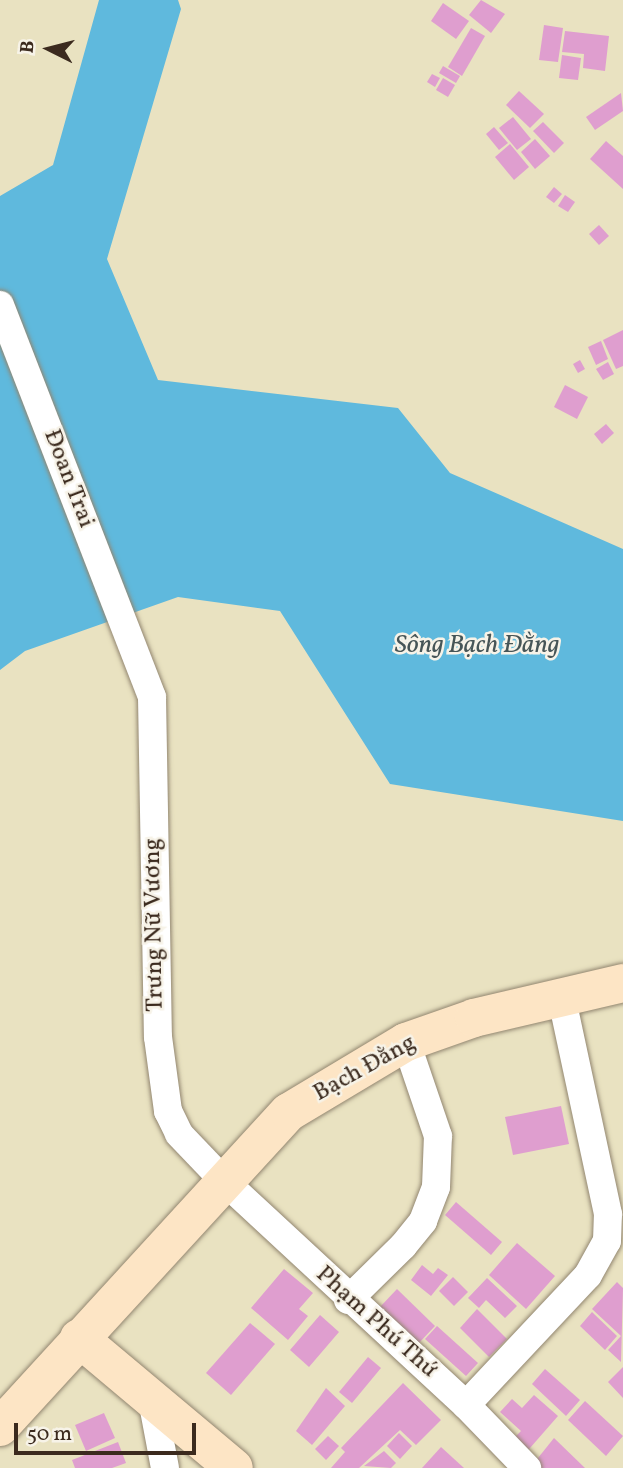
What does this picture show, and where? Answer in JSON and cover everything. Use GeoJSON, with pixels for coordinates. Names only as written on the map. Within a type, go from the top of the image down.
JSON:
{"type":"FeatureCollection","features":[{"type":"Feature","properties":{"kind":"street","name":"Đoan Trai"},"geometry":{"type":"LineString","coordinates":[[0,305],[135,654]]}},
{"type":"Feature","properties":{"kind":"street","name":"Trưng Nữ Vương"},"geometry":{"type":"LineString","coordinates":[[135,654],[152,696],[158,1037],[168,1111],[179,1134],[223,1180]]}},
{"type":"Feature","properties":{"kind":"street","name":"Bạch Đằng"},"geometry":{"type":"LineString","coordinates":[[0,1427],[223,1180],[289,1112],[406,1042],[474,1018],[562,1000],[623,983]]}},
{"type":"Feature","properties":{"kind":"street"},"geometry":{"type":"LineString","coordinates":[[466,1405],[588,1275],[607,1241],[608,1214],[562,1000]]}},
{"type":"Feature","properties":{"kind":"street"},"geometry":{"type":"LineString","coordinates":[[348,1300],[403,1246],[422,1221],[436,1187],[438,1136],[406,1042]]}},
{"type":"Feature","properties":{"kind":"street","name":"Phạm Phú Thứ"},"geometry":{"type":"LineString","coordinates":[[223,1180],[348,1300],[466,1405],[527,1468]]}},
{"type":"Feature","properties":{"kind":"street"},"geometry":{"type":"LineString","coordinates":[[79,1338],[151,1394],[234,1468]]}},
{"type":"Feature","properties":{"kind":"street"},"geometry":{"type":"LineString","coordinates":[[151,1394],[165,1468]]}},
{"type":"Feature","properties":{"kind":"water","name":"Sông Bạch Đằng"},"geometry":{"type":"Polygon","coordinates":[[[99,0],[178,0],[181,9],[107,259],[158,380],[398,408],[450,473],[623,549],[623,821],[390,784],[280,611],[178,597],[25,651],[0,670],[0,196],[53,165],[99,0]]]}},
{"type":"Feature","properties":{"kind":"building"},"geometry":{"type":"Polygon","coordinates":[[[481,0],[505,14],[491,33],[469,15],[481,0]]]}},
{"type":"Feature","properties":{"kind":"building"},"geometry":{"type":"Polygon","coordinates":[[[443,3],[469,21],[456,39],[431,21],[443,3]]]}},
{"type":"Feature","properties":{"kind":"building"},"geometry":{"type":"Polygon","coordinates":[[[544,25],[563,28],[558,62],[539,60],[544,25]]]}},
{"type":"Feature","properties":{"kind":"building"},"geometry":{"type":"Polygon","coordinates":[[[471,28],[485,36],[462,76],[448,67],[471,28]]]}},
{"type":"Feature","properties":{"kind":"building"},"geometry":{"type":"Polygon","coordinates":[[[565,31],[609,36],[605,71],[583,68],[584,54],[562,52],[565,31]]]}},
{"type":"Feature","properties":{"kind":"building"},"geometry":{"type":"Polygon","coordinates":[[[562,55],[581,58],[578,80],[559,78],[562,55]]]}},
{"type":"Feature","properties":{"kind":"building"},"geometry":{"type":"Polygon","coordinates":[[[443,66],[460,76],[456,83],[439,73],[443,66]]]}},
{"type":"Feature","properties":{"kind":"building"},"geometry":{"type":"Polygon","coordinates":[[[432,74],[440,78],[435,87],[427,82],[432,74]]]}},
{"type":"Feature","properties":{"kind":"building"},"geometry":{"type":"Polygon","coordinates":[[[443,78],[455,85],[448,97],[436,90],[443,78]]]}},
{"type":"Feature","properties":{"kind":"building"},"geometry":{"type":"Polygon","coordinates":[[[519,91],[544,114],[530,128],[506,105],[519,91]]]}},
{"type":"Feature","properties":{"kind":"building"},"geometry":{"type":"Polygon","coordinates":[[[621,93],[623,111],[595,130],[586,117],[621,93]]]}},
{"type":"Feature","properties":{"kind":"building"},"geometry":{"type":"Polygon","coordinates":[[[513,117],[531,139],[517,150],[499,128],[513,117]]]}},
{"type":"Feature","properties":{"kind":"building"},"geometry":{"type":"Polygon","coordinates":[[[543,122],[564,143],[554,153],[533,131],[543,122]]]}},
{"type":"Feature","properties":{"kind":"building"},"geometry":{"type":"Polygon","coordinates":[[[494,127],[508,143],[499,150],[486,134],[494,127]]]}},
{"type":"Feature","properties":{"kind":"building"},"geometry":{"type":"Polygon","coordinates":[[[535,139],[550,156],[535,169],[521,152],[535,139]]]}},
{"type":"Feature","properties":{"kind":"building"},"geometry":{"type":"Polygon","coordinates":[[[606,141],[623,156],[623,189],[590,159],[606,141]]]}},
{"type":"Feature","properties":{"kind":"building"},"geometry":{"type":"Polygon","coordinates":[[[510,144],[529,167],[514,180],[495,157],[510,144]]]}},
{"type":"Feature","properties":{"kind":"building"},"geometry":{"type":"Polygon","coordinates":[[[554,187],[562,194],[554,203],[546,197],[554,187]]]}},
{"type":"Feature","properties":{"kind":"building"},"geometry":{"type":"Polygon","coordinates":[[[565,195],[575,202],[568,212],[558,206],[565,195]]]}},
{"type":"Feature","properties":{"kind":"building"},"geometry":{"type":"Polygon","coordinates":[[[599,225],[609,236],[599,245],[589,234],[599,225]]]}},
{"type":"Feature","properties":{"kind":"building"},"geometry":{"type":"Polygon","coordinates":[[[623,330],[623,366],[616,369],[603,340],[623,330]]]}},
{"type":"Feature","properties":{"kind":"building"},"geometry":{"type":"Polygon","coordinates":[[[601,341],[608,359],[596,365],[588,347],[601,341]]]}},
{"type":"Feature","properties":{"kind":"building"},"geometry":{"type":"Polygon","coordinates":[[[580,360],[585,369],[578,373],[573,364],[580,360]]]}},
{"type":"Feature","properties":{"kind":"building"},"geometry":{"type":"Polygon","coordinates":[[[608,362],[614,374],[603,380],[596,369],[608,362]]]}},
{"type":"Feature","properties":{"kind":"building"},"geometry":{"type":"Polygon","coordinates":[[[565,385],[588,397],[577,419],[554,407],[565,385]]]}},
{"type":"Feature","properties":{"kind":"building"},"geometry":{"type":"Polygon","coordinates":[[[606,424],[614,433],[602,444],[594,434],[606,424]]]}},
{"type":"Feature","properties":{"kind":"building"},"geometry":{"type":"Polygon","coordinates":[[[561,1106],[569,1144],[513,1155],[505,1117],[561,1106]]]}},
{"type":"Feature","properties":{"kind":"building"},"geometry":{"type":"Polygon","coordinates":[[[456,1202],[502,1242],[491,1255],[445,1215],[456,1202]]]}},
{"type":"Feature","properties":{"kind":"building"},"geometry":{"type":"Polygon","coordinates":[[[517,1243],[555,1276],[526,1309],[489,1275],[517,1243]]]}},
{"type":"Feature","properties":{"kind":"building"},"geometry":{"type":"Polygon","coordinates":[[[422,1265],[433,1274],[438,1268],[448,1275],[431,1296],[411,1280],[422,1265]]]}},
{"type":"Feature","properties":{"kind":"building"},"geometry":{"type":"Polygon","coordinates":[[[284,1269],[313,1293],[299,1309],[308,1316],[288,1340],[251,1308],[284,1269]]]}},
{"type":"Feature","properties":{"kind":"building"},"geometry":{"type":"Polygon","coordinates":[[[453,1277],[468,1292],[454,1306],[439,1291],[453,1277]]]}},
{"type":"Feature","properties":{"kind":"building"},"geometry":{"type":"Polygon","coordinates":[[[487,1278],[517,1306],[505,1318],[486,1300],[479,1308],[468,1298],[487,1278]]]}},
{"type":"Feature","properties":{"kind":"building"},"geometry":{"type":"Polygon","coordinates":[[[617,1282],[623,1288],[621,1362],[608,1350],[621,1336],[592,1309],[617,1282]]]}},
{"type":"Feature","properties":{"kind":"building"},"geometry":{"type":"Polygon","coordinates":[[[397,1289],[435,1326],[418,1344],[380,1307],[397,1289]]]}},
{"type":"Feature","properties":{"kind":"building"},"geometry":{"type":"Polygon","coordinates":[[[477,1309],[507,1339],[489,1357],[460,1328],[477,1309]]]}},
{"type":"Feature","properties":{"kind":"building"},"geometry":{"type":"Polygon","coordinates":[[[592,1312],[617,1336],[605,1350],[580,1326],[592,1312]]]}},
{"type":"Feature","properties":{"kind":"building"},"geometry":{"type":"Polygon","coordinates":[[[320,1315],[339,1332],[309,1367],[290,1350],[320,1315]]]}},
{"type":"Feature","properties":{"kind":"building"},"geometry":{"type":"Polygon","coordinates":[[[250,1323],[275,1344],[231,1395],[206,1373],[250,1323]]]}},
{"type":"Feature","properties":{"kind":"building"},"geometry":{"type":"Polygon","coordinates":[[[437,1326],[478,1363],[466,1376],[425,1339],[437,1326]]]}},
{"type":"Feature","properties":{"kind":"building"},"geometry":{"type":"Polygon","coordinates":[[[368,1357],[381,1368],[352,1403],[339,1392],[368,1357]]]}},
{"type":"Feature","properties":{"kind":"building"},"geometry":{"type":"Polygon","coordinates":[[[623,1367],[623,1398],[608,1382],[623,1367]]]}},
{"type":"Feature","properties":{"kind":"building"},"geometry":{"type":"Polygon","coordinates":[[[545,1369],[580,1400],[566,1416],[532,1384],[545,1369]]]}},
{"type":"Feature","properties":{"kind":"building"},"geometry":{"type":"Polygon","coordinates":[[[403,1383],[441,1420],[416,1445],[400,1430],[359,1468],[331,1468],[345,1452],[341,1448],[403,1383]]]}},
{"type":"Feature","properties":{"kind":"building"},"geometry":{"type":"Polygon","coordinates":[[[326,1388],[345,1406],[312,1445],[296,1431],[326,1388]]]}},
{"type":"Feature","properties":{"kind":"building"},"geometry":{"type":"Polygon","coordinates":[[[534,1395],[558,1416],[523,1456],[509,1443],[521,1431],[500,1412],[512,1399],[522,1408],[534,1395]]]}},
{"type":"Feature","properties":{"kind":"building"},"geometry":{"type":"Polygon","coordinates":[[[585,1401],[623,1436],[606,1456],[568,1420],[585,1401]]]}},
{"type":"Feature","properties":{"kind":"building"},"geometry":{"type":"Polygon","coordinates":[[[104,1413],[115,1438],[86,1451],[75,1425],[104,1413]]]}},
{"type":"Feature","properties":{"kind":"building"},"geometry":{"type":"Polygon","coordinates":[[[399,1433],[412,1446],[400,1459],[387,1446],[399,1433]]]}},
{"type":"Feature","properties":{"kind":"building"},"geometry":{"type":"Polygon","coordinates":[[[328,1436],[339,1446],[326,1460],[315,1449],[328,1436]]]}},
{"type":"Feature","properties":{"kind":"building"},"geometry":{"type":"Polygon","coordinates":[[[554,1438],[585,1468],[530,1468],[554,1438]]]}},
{"type":"Feature","properties":{"kind":"building"},"geometry":{"type":"Polygon","coordinates":[[[118,1442],[126,1463],[112,1468],[75,1468],[72,1460],[118,1442]]]}},
{"type":"Feature","properties":{"kind":"building"},"geometry":{"type":"Polygon","coordinates":[[[441,1447],[464,1468],[422,1468],[441,1447]]]}},
{"type":"Feature","properties":{"kind":"building"},"geometry":{"type":"Polygon","coordinates":[[[384,1451],[396,1463],[391,1468],[364,1466],[384,1451]]]}}]}
